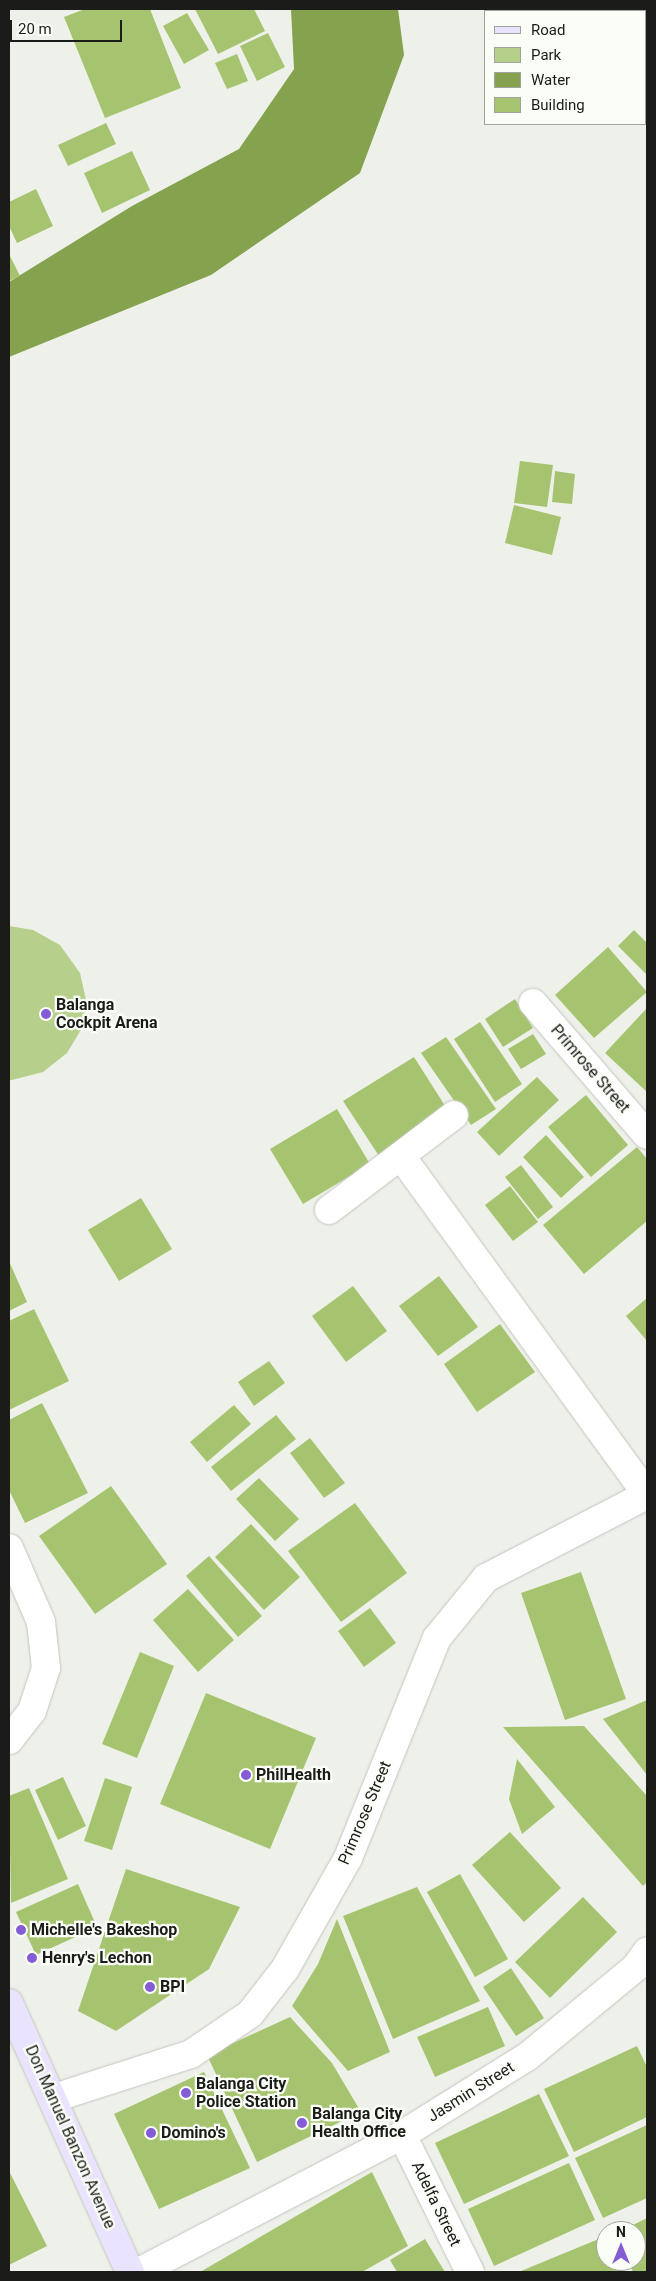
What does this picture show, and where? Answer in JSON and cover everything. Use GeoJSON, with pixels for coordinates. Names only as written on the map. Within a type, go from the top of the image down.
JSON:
{"type":"FeatureCollection","features":[{"type":"Feature","properties":{"kind":"main road","name":"Don Manuel Banzon Avenue"},"geometry":{"type":"LineString","coordinates":[[9,2003],[54,2098],[130,2272]]}},
{"type":"Feature","properties":{"kind":"street","name":"Primrose Street"},"geometry":{"type":"LineString","coordinates":[[533,1003],[647,1135]]}},
{"type":"Feature","properties":{"kind":"street"},"geometry":{"type":"LineString","coordinates":[[329,1210],[454,1115]]}},
{"type":"Feature","properties":{"kind":"street"},"geometry":{"type":"LineString","coordinates":[[400,1156],[647,1494]]}},
{"type":"Feature","properties":{"kind":"street","name":"Primrose Street"},"geometry":{"type":"LineString","coordinates":[[54,2098],[191,2054],[250,2014],[286,1969],[348,1858],[437,1638],[486,1578],[647,1494]]}},
{"type":"Feature","properties":{"kind":"street"},"geometry":{"type":"LineString","coordinates":[[9,1548],[41,1622],[46,1668],[32,1711],[9,1740]]}},
{"type":"Feature","properties":{"kind":"street","name":"Jasmin Street"},"geometry":{"type":"LineString","coordinates":[[139,2272],[402,2135],[527,2058],[644,1969]]}},
{"type":"Feature","properties":{"kind":"street","name":"Adelfa Street"},"geometry":{"type":"LineString","coordinates":[[402,2135],[470,2272]]}},
{"type":"Feature","properties":{"kind":"green space","name":"Balanga Cockpit Arena"},"geometry":{"type":"Polygon","coordinates":[[[9,926],[33,930],[60,945],[80,973],[86,1000],[82,1028],[67,1053],[43,1072],[12,1080],[9,1080],[9,926]]]}},
{"type":"Feature","properties":{"kind":"water"},"geometry":{"type":"Polygon","coordinates":[[[291,9],[398,9],[404,55],[360,173],[211,275],[9,357],[9,282],[132,206],[239,149],[294,69],[291,9]]]}},
{"type":"Feature","properties":{"kind":"building"},"geometry":{"type":"Polygon","coordinates":[[[85,9],[150,9],[181,88],[105,118],[64,17],[85,9]]]}},
{"type":"Feature","properties":{"kind":"building"},"geometry":{"type":"Polygon","coordinates":[[[195,9],[254,9],[265,31],[218,54],[195,9]]]}},
{"type":"Feature","properties":{"kind":"building"},"geometry":{"type":"Polygon","coordinates":[[[187,13],[209,50],[184,64],[163,26],[187,13]]]}},
{"type":"Feature","properties":{"kind":"building"},"geometry":{"type":"Polygon","coordinates":[[[268,33],[285,67],[257,81],[240,46],[268,33]]]}},
{"type":"Feature","properties":{"kind":"building"},"geometry":{"type":"Polygon","coordinates":[[[237,54],[248,81],[227,89],[215,63],[237,54]]]}},
{"type":"Feature","properties":{"kind":"building"},"geometry":{"type":"Polygon","coordinates":[[[106,123],[116,144],[68,166],[58,145],[106,123]]]}},
{"type":"Feature","properties":{"kind":"building"},"geometry":{"type":"Polygon","coordinates":[[[132,151],[150,190],[102,213],[84,173],[132,151]]]}},
{"type":"Feature","properties":{"kind":"building"},"geometry":{"type":"Polygon","coordinates":[[[36,189],[53,226],[17,243],[9,226],[9,202],[36,189]]]}},
{"type":"Feature","properties":{"kind":"building"},"geometry":{"type":"Polygon","coordinates":[[[9,254],[20,276],[9,281],[9,254]]]}},
{"type":"Feature","properties":{"kind":"building"},"geometry":{"type":"Polygon","coordinates":[[[520,461],[553,465],[547,507],[514,503],[520,461]]]}},
{"type":"Feature","properties":{"kind":"building"},"geometry":{"type":"Polygon","coordinates":[[[555,471],[575,474],[572,504],[552,502],[555,471]]]}},
{"type":"Feature","properties":{"kind":"building"},"geometry":{"type":"Polygon","coordinates":[[[514,505],[561,517],[552,555],[505,543],[514,505]]]}},
{"type":"Feature","properties":{"kind":"building"},"geometry":{"type":"Polygon","coordinates":[[[634,930],[647,943],[647,975],[618,946],[634,930]]]}},
{"type":"Feature","properties":{"kind":"building"},"geometry":{"type":"Polygon","coordinates":[[[608,947],[647,992],[594,1038],[555,995],[608,947]]]}},
{"type":"Feature","properties":{"kind":"building"},"geometry":{"type":"Polygon","coordinates":[[[515,999],[533,1028],[503,1047],[485,1019],[515,999]]]}},
{"type":"Feature","properties":{"kind":"building"},"geometry":{"type":"Polygon","coordinates":[[[647,1008],[647,1092],[605,1053],[647,1008]]]}},
{"type":"Feature","properties":{"kind":"building"},"geometry":{"type":"Polygon","coordinates":[[[480,1022],[522,1084],[495,1102],[454,1039],[480,1022]]]}},
{"type":"Feature","properties":{"kind":"building"},"geometry":{"type":"Polygon","coordinates":[[[533,1034],[546,1054],[521,1069],[508,1049],[533,1034]]]}},
{"type":"Feature","properties":{"kind":"building"},"geometry":{"type":"Polygon","coordinates":[[[446,1037],[496,1109],[471,1125],[421,1053],[446,1037]]]}},
{"type":"Feature","properties":{"kind":"building"},"geometry":{"type":"Polygon","coordinates":[[[414,1057],[449,1112],[379,1156],[343,1101],[414,1057]]]}},
{"type":"Feature","properties":{"kind":"building"},"geometry":{"type":"Polygon","coordinates":[[[537,1077],[559,1100],[499,1156],[477,1132],[537,1077]]]}},
{"type":"Feature","properties":{"kind":"building"},"geometry":{"type":"Polygon","coordinates":[[[586,1095],[628,1145],[591,1177],[548,1127],[586,1095]]]}},
{"type":"Feature","properties":{"kind":"building"},"geometry":{"type":"Polygon","coordinates":[[[337,1109],[370,1164],[303,1204],[270,1149],[337,1109]]]}},
{"type":"Feature","properties":{"kind":"building"},"geometry":{"type":"Polygon","coordinates":[[[546,1135],[584,1177],[561,1198],[523,1157],[546,1135]]]}},
{"type":"Feature","properties":{"kind":"building"},"geometry":{"type":"Polygon","coordinates":[[[637,1147],[647,1159],[647,1221],[584,1274],[543,1225],[637,1147]]]}},
{"type":"Feature","properties":{"kind":"building"},"geometry":{"type":"Polygon","coordinates":[[[521,1165],[553,1207],[538,1219],[505,1177],[521,1165]]]}},
{"type":"Feature","properties":{"kind":"building"},"geometry":{"type":"Polygon","coordinates":[[[510,1186],[538,1222],[513,1241],[485,1205],[510,1186]]]}},
{"type":"Feature","properties":{"kind":"building"},"geometry":{"type":"Polygon","coordinates":[[[141,1198],[172,1249],[119,1281],[88,1230],[141,1198]]]}},
{"type":"Feature","properties":{"kind":"building"},"geometry":{"type":"Polygon","coordinates":[[[9,1261],[27,1302],[9,1311],[9,1261]]]}},
{"type":"Feature","properties":{"kind":"building"},"geometry":{"type":"Polygon","coordinates":[[[439,1276],[478,1327],[438,1356],[399,1306],[439,1276]]]}},
{"type":"Feature","properties":{"kind":"building"},"geometry":{"type":"Polygon","coordinates":[[[353,1286],[387,1331],[346,1362],[312,1316],[353,1286]]]}},
{"type":"Feature","properties":{"kind":"building"},"geometry":{"type":"Polygon","coordinates":[[[647,1298],[647,1341],[626,1316],[647,1298]]]}},
{"type":"Feature","properties":{"kind":"building"},"geometry":{"type":"Polygon","coordinates":[[[34,1309],[69,1381],[9,1410],[9,1321],[34,1309]]]}},
{"type":"Feature","properties":{"kind":"building"},"geometry":{"type":"Polygon","coordinates":[[[500,1324],[535,1372],[477,1412],[444,1364],[500,1324]]]}},
{"type":"Feature","properties":{"kind":"building"},"geometry":{"type":"Polygon","coordinates":[[[269,1361],[285,1383],[254,1406],[238,1382],[269,1361]]]}},
{"type":"Feature","properties":{"kind":"building"},"geometry":{"type":"Polygon","coordinates":[[[42,1403],[88,1493],[25,1523],[9,1490],[9,1420],[42,1403]]]}},
{"type":"Feature","properties":{"kind":"building"},"geometry":{"type":"Polygon","coordinates":[[[234,1405],[251,1424],[207,1462],[190,1442],[234,1405]]]}},
{"type":"Feature","properties":{"kind":"building"},"geometry":{"type":"Polygon","coordinates":[[[276,1415],[296,1439],[231,1491],[211,1467],[276,1415]]]}},
{"type":"Feature","properties":{"kind":"building"},"geometry":{"type":"Polygon","coordinates":[[[310,1438],[345,1483],[324,1498],[290,1453],[310,1438]]]}},
{"type":"Feature","properties":{"kind":"building"},"geometry":{"type":"Polygon","coordinates":[[[259,1478],[299,1519],[275,1541],[236,1499],[259,1478]]]}},
{"type":"Feature","properties":{"kind":"building"},"geometry":{"type":"Polygon","coordinates":[[[111,1486],[167,1564],[95,1614],[39,1536],[111,1486]]]}},
{"type":"Feature","properties":{"kind":"building"},"geometry":{"type":"Polygon","coordinates":[[[355,1503],[407,1573],[341,1622],[288,1551],[355,1503]]]}},
{"type":"Feature","properties":{"kind":"building"},"geometry":{"type":"Polygon","coordinates":[[[251,1524],[300,1577],[264,1610],[215,1557],[251,1524]]]}},
{"type":"Feature","properties":{"kind":"building"},"geometry":{"type":"Polygon","coordinates":[[[209,1556],[262,1616],[238,1637],[186,1576],[209,1556]]]}},
{"type":"Feature","properties":{"kind":"building"},"geometry":{"type":"Polygon","coordinates":[[[581,1572],[626,1699],[565,1720],[521,1593],[581,1572]]]}},
{"type":"Feature","properties":{"kind":"building"},"geometry":{"type":"Polygon","coordinates":[[[188,1589],[234,1640],[198,1672],[153,1620],[188,1589]]]}},
{"type":"Feature","properties":{"kind":"building"},"geometry":{"type":"Polygon","coordinates":[[[370,1608],[396,1643],[364,1667],[338,1631],[370,1608]]]}},
{"type":"Feature","properties":{"kind":"building"},"geometry":{"type":"Polygon","coordinates":[[[140,1652],[174,1666],[137,1758],[102,1744],[140,1652]]]}},
{"type":"Feature","properties":{"kind":"building"},"geometry":{"type":"Polygon","coordinates":[[[206,1693],[316,1738],[270,1849],[160,1804],[206,1693]]]}},
{"type":"Feature","properties":{"kind":"building"},"geometry":{"type":"Polygon","coordinates":[[[647,1700],[647,1775],[603,1719],[647,1700]]]}},
{"type":"Feature","properties":{"kind":"building"},"geometry":{"type":"Polygon","coordinates":[[[584,1726],[647,1796],[647,1882],[643,1886],[503,1727],[584,1726]]]}},
{"type":"Feature","properties":{"kind":"building"},"geometry":{"type":"Polygon","coordinates":[[[517,1759],[555,1807],[522,1834],[509,1799],[517,1759]]]}},
{"type":"Feature","properties":{"kind":"building"},"geometry":{"type":"Polygon","coordinates":[[[63,1777],[86,1826],[58,1840],[35,1790],[63,1777]]]}},
{"type":"Feature","properties":{"kind":"building"},"geometry":{"type":"Polygon","coordinates":[[[105,1778],[132,1787],[112,1850],[84,1841],[105,1778]]]}},
{"type":"Feature","properties":{"kind":"building"},"geometry":{"type":"Polygon","coordinates":[[[29,1788],[68,1879],[11,1903],[9,1796],[29,1788]]]}},
{"type":"Feature","properties":{"kind":"building"},"geometry":{"type":"Polygon","coordinates":[[[510,1832],[561,1888],[524,1922],[472,1865],[510,1832]]]}},
{"type":"Feature","properties":{"kind":"building"},"geometry":{"type":"Polygon","coordinates":[[[126,1869],[240,1907],[209,1969],[116,2031],[78,2011],[126,1869]]]}},
{"type":"Feature","properties":{"kind":"building"},"geometry":{"type":"Polygon","coordinates":[[[460,1874],[508,1959],[475,1977],[427,1892],[460,1874]]]}},
{"type":"Feature","properties":{"kind":"building"},"geometry":{"type":"Polygon","coordinates":[[[78,1884],[97,1927],[36,1955],[16,1912],[78,1884]]]}},
{"type":"Feature","properties":{"kind":"building"},"geometry":{"type":"Polygon","coordinates":[[[417,1887],[480,2001],[393,2039],[343,1916],[417,1887]]]}},
{"type":"Feature","properties":{"kind":"building"},"geometry":{"type":"Polygon","coordinates":[[[583,1897],[617,1932],[550,1998],[515,1962],[583,1897]]]}},
{"type":"Feature","properties":{"kind":"building"},"geometry":{"type":"Polygon","coordinates":[[[337,1919],[390,2052],[348,2071],[292,2006],[318,1964],[337,1919]]]}},
{"type":"Feature","properties":{"kind":"building"},"geometry":{"type":"Polygon","coordinates":[[[511,1968],[544,2018],[516,2036],[483,1987],[511,1968]]]}},
{"type":"Feature","properties":{"kind":"building"},"geometry":{"type":"Polygon","coordinates":[[[488,2007],[505,2046],[435,2077],[417,2037],[488,2007]]]}},
{"type":"Feature","properties":{"kind":"building"},"geometry":{"type":"Polygon","coordinates":[[[290,2017],[332,2063],[361,2112],[257,2162],[207,2055],[290,2017]]]}},
{"type":"Feature","properties":{"kind":"building"},"geometry":{"type":"Polygon","coordinates":[[[637,2046],[647,2067],[647,2117],[574,2152],[544,2089],[637,2046]]]}},
{"type":"Feature","properties":{"kind":"building"},"geometry":{"type":"Polygon","coordinates":[[[204,2072],[250,2168],[159,2209],[114,2114],[204,2072]]]}},
{"type":"Feature","properties":{"kind":"building"},"geometry":{"type":"Polygon","coordinates":[[[539,2094],[569,2156],[464,2204],[435,2143],[539,2094]]]}},
{"type":"Feature","properties":{"kind":"building"},"geometry":{"type":"Polygon","coordinates":[[[647,2125],[647,2198],[603,2218],[575,2158],[647,2125]]]}},
{"type":"Feature","properties":{"kind":"building"},"geometry":{"type":"Polygon","coordinates":[[[569,2163],[595,2220],[494,2266],[468,2209],[569,2163]]]}},
{"type":"Feature","properties":{"kind":"building"},"geometry":{"type":"Polygon","coordinates":[[[9,2171],[47,2246],[9,2265],[9,2171]]]}},
{"type":"Feature","properties":{"kind":"building"},"geometry":{"type":"Polygon","coordinates":[[[372,2172],[408,2246],[362,2272],[200,2272],[372,2172]]]}},
{"type":"Feature","properties":{"kind":"building"},"geometry":{"type":"Polygon","coordinates":[[[647,2218],[647,2272],[633,2272],[646,2271],[646,2221],[641,2221],[647,2218]]]}},
{"type":"Feature","properties":{"kind":"building"},"geometry":{"type":"Polygon","coordinates":[[[425,2239],[445,2272],[397,2272],[390,2260],[425,2239]]]}},
{"type":"Feature","properties":{"kind":"building"},"geometry":{"type":"Polygon","coordinates":[[[596,2240],[596,2271],[621,2272],[521,2271],[596,2240]]]}},
{"type":"Feature","properties":{"kind":"place","name":"Balanga Cockpit Arena"},"geometry":{"type":"Point","coordinates":[46,1014]}},
{"type":"Feature","properties":{"kind":"place","name":"PhilHealth"},"geometry":{"type":"Point","coordinates":[246,1775]}},
{"type":"Feature","properties":{"kind":"place","name":"Michelle's Bakeshop"},"geometry":{"type":"Point","coordinates":[21,1930]}},
{"type":"Feature","properties":{"kind":"place","name":"Henry's Lechon"},"geometry":{"type":"Point","coordinates":[32,1958]}},
{"type":"Feature","properties":{"kind":"place","name":"BPI"},"geometry":{"type":"Point","coordinates":[150,1987]}},
{"type":"Feature","properties":{"kind":"place","name":"Balanga City Police Station"},"geometry":{"type":"Point","coordinates":[186,2093]}},
{"type":"Feature","properties":{"kind":"place","name":"Balanga City Health Office"},"geometry":{"type":"Point","coordinates":[302,2123]}},
{"type":"Feature","properties":{"kind":"place","name":"Domino's"},"geometry":{"type":"Point","coordinates":[151,2133]}}]}
